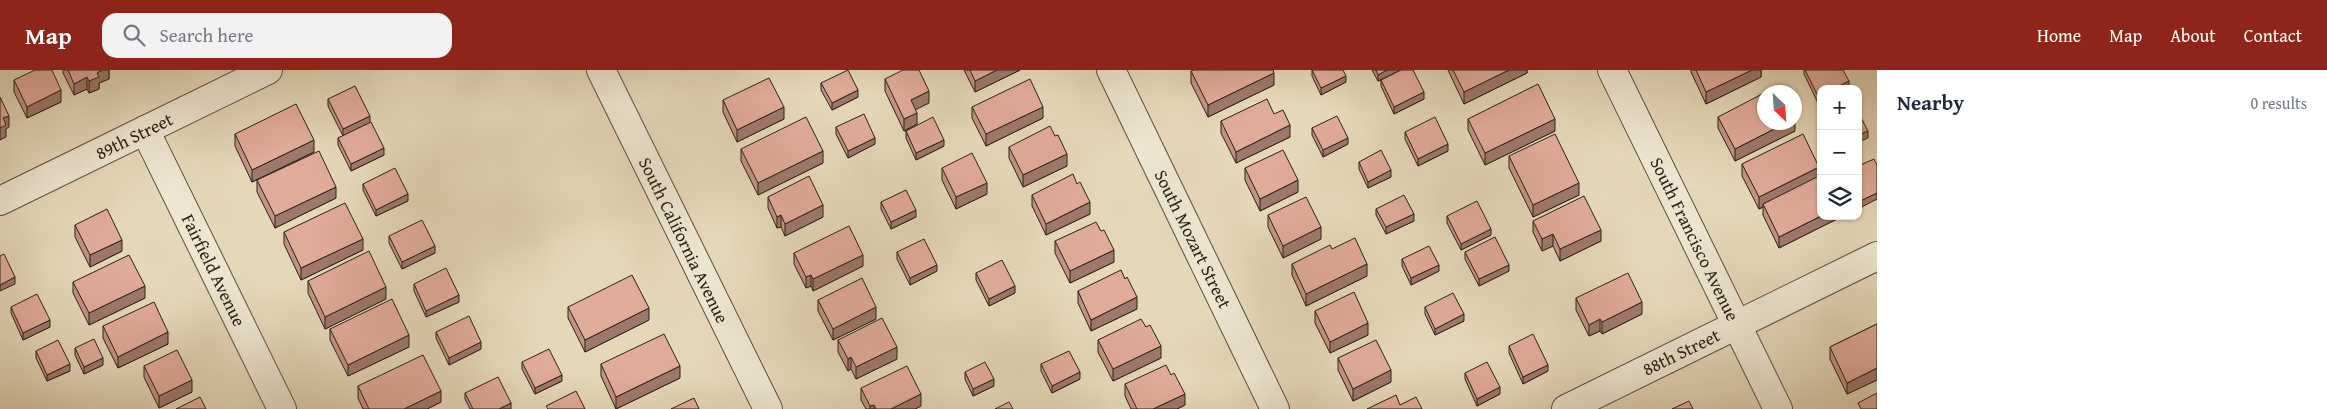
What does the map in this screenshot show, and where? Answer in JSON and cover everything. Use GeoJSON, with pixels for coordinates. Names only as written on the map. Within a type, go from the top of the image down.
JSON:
{"type":"FeatureCollection","features":[{"type":"Feature","properties":{"kind":"street","name":"89th Street"},"geometry":{"type":"LineString","coordinates":[[0,201],[268,70]]}},
{"type":"Feature","properties":{"kind":"street","name":"South California Avenue"},"geometry":{"type":"LineString","coordinates":[[602,70],[768,409]]}},
{"type":"Feature","properties":{"kind":"street","name":"South Mozart Street"},"geometry":{"type":"LineString","coordinates":[[1111,70],[1275,409]]}},
{"type":"Feature","properties":{"kind":"street","name":"South Francisco Avenue"},"geometry":{"type":"LineString","coordinates":[[1612,70],[1778,409]]}},
{"type":"Feature","properties":{"kind":"street","name":"Fairfield Avenue"},"geometry":{"type":"LineString","coordinates":[[145,130],[282,409]]}},
{"type":"Feature","properties":{"kind":"street","name":"88th Street"},"geometry":{"type":"LineString","coordinates":[[1566,409],[1877,256]]}},
{"type":"Feature","properties":{"kind":"building"},"geometry":{"type":"Polygon","coordinates":[[[35,70],[52,70],[61,90],[27,107],[14,80],[35,70]]]}},
{"type":"Feature","properties":{"kind":"building"},"geometry":{"type":"Polygon","coordinates":[[[68,70],[102,70],[97,73],[99,77],[89,81],[87,77],[74,84],[68,70]]]}},
{"type":"Feature","properties":{"kind":"building"},"geometry":{"type":"Polygon","coordinates":[[[848,70],[858,90],[832,103],[821,83],[848,70]]]}},
{"type":"Feature","properties":{"kind":"building"},"geometry":{"type":"Polygon","coordinates":[[[903,70],[919,70],[929,91],[911,100],[917,113],[904,119],[885,79],[903,70]]]}},
{"type":"Feature","properties":{"kind":"building"},"geometry":{"type":"Polygon","coordinates":[[[970,70],[997,70],[975,81],[970,70]]]}},
{"type":"Feature","properties":{"kind":"building"},"geometry":{"type":"Polygon","coordinates":[[[1273,70],[1274,73],[1208,105],[1191,71],[1273,70]]]}},
{"type":"Feature","properties":{"kind":"building"},"geometry":{"type":"Polygon","coordinates":[[[1312,70],[1343,70],[1346,76],[1321,88],[1312,70]]]}},
{"type":"Feature","properties":{"kind":"building"},"geometry":{"type":"Polygon","coordinates":[[[1376,70],[1387,70],[1378,75],[1376,70]]]}},
{"type":"Feature","properties":{"kind":"building"},"geometry":{"type":"Polygon","coordinates":[[[1401,70],[1413,70],[1424,92],[1394,107],[1381,80],[1401,70]]]}},
{"type":"Feature","properties":{"kind":"building"},"geometry":{"type":"Polygon","coordinates":[[[1453,70],[1509,70],[1464,92],[1453,70]]]}},
{"type":"Feature","properties":{"kind":"building"},"geometry":{"type":"Polygon","coordinates":[[[1696,70],[1752,70],[1706,92],[1696,70]]]}},
{"type":"Feature","properties":{"kind":"building"},"geometry":{"type":"Polygon","coordinates":[[[1805,70],[1843,70],[1849,81],[1841,85],[1817,85],[1817,94],[1805,70]]]}},
{"type":"Feature","properties":{"kind":"building"},"geometry":{"type":"Polygon","coordinates":[[[769,78],[784,107],[737,130],[723,100],[769,78]]]}},
{"type":"Feature","properties":{"kind":"building"},"geometry":{"type":"Polygon","coordinates":[[[1030,79],[1043,107],[986,134],[972,107],[1030,79]]]}},
{"type":"Feature","properties":{"kind":"building"},"geometry":{"type":"Polygon","coordinates":[[[1538,84],[1555,119],[1485,153],[1468,119],[1538,84]]]}},
{"type":"Feature","properties":{"kind":"building"},"geometry":{"type":"Polygon","coordinates":[[[355,86],[370,116],[343,129],[328,99],[355,86]]]}},
{"type":"Feature","properties":{"kind":"building"},"geometry":{"type":"Polygon","coordinates":[[[0,97],[9,116],[3,118],[6,125],[0,128],[0,97]]]}},
{"type":"Feature","properties":{"kind":"building"},"geometry":{"type":"Polygon","coordinates":[[[1757,97],[1757,130],[1772,130],[1735,149],[1718,117],[1757,97]]]}},
{"type":"Feature","properties":{"kind":"building"},"geometry":{"type":"Polygon","coordinates":[[[1267,99],[1274,114],[1283,110],[1290,125],[1236,152],[1221,121],[1267,99]]]}},
{"type":"Feature","properties":{"kind":"building"},"geometry":{"type":"Polygon","coordinates":[[[296,104],[314,140],[252,170],[235,134],[296,104]]]}},
{"type":"Feature","properties":{"kind":"building"},"geometry":{"type":"Polygon","coordinates":[[[864,114],[875,138],[848,151],[836,127],[864,114]]]}},
{"type":"Feature","properties":{"kind":"building"},"geometry":{"type":"Polygon","coordinates":[[[1337,116],[1348,138],[1323,150],[1312,128],[1337,116]]]}},
{"type":"Feature","properties":{"kind":"building"},"geometry":{"type":"Polygon","coordinates":[[[806,117],[823,151],[758,183],[741,149],[806,117]]]}},
{"type":"Feature","properties":{"kind":"building"},"geometry":{"type":"Polygon","coordinates":[[[933,117],[944,140],[916,153],[906,131],[933,117]]]}},
{"type":"Feature","properties":{"kind":"building"},"geometry":{"type":"Polygon","coordinates":[[[1435,117],[1448,144],[1418,159],[1405,132],[1435,117]]]}},
{"type":"Feature","properties":{"kind":"building"},"geometry":{"type":"Polygon","coordinates":[[[1862,120],[1868,131],[1862,133],[1862,120]]]}},
{"type":"Feature","properties":{"kind":"building"},"geometry":{"type":"Polygon","coordinates":[[[371,122],[384,148],[351,164],[338,138],[371,122]]]}},
{"type":"Feature","properties":{"kind":"building"},"geometry":{"type":"Polygon","coordinates":[[[1050,126],[1055,136],[1058,135],[1067,154],[1023,175],[1009,147],[1050,126]]]}},
{"type":"Feature","properties":{"kind":"building"},"geometry":{"type":"Polygon","coordinates":[[[1555,134],[1579,183],[1533,205],[1509,156],[1555,134]]]}},
{"type":"Feature","properties":{"kind":"building"},"geometry":{"type":"Polygon","coordinates":[[[1803,134],[1817,163],[1817,168],[1759,197],[1742,164],[1803,134]]]}},
{"type":"Feature","properties":{"kind":"building"},"geometry":{"type":"Polygon","coordinates":[[[1283,150],[1298,180],[1260,199],[1245,168],[1283,150]]]}},
{"type":"Feature","properties":{"kind":"building"},"geometry":{"type":"Polygon","coordinates":[[[1381,150],[1391,170],[1368,182],[1359,162],[1381,150]]]}},
{"type":"Feature","properties":{"kind":"building"},"geometry":{"type":"Polygon","coordinates":[[[319,151],[336,187],[275,216],[257,180],[319,151]]]}},
{"type":"Feature","properties":{"kind":"building"},"geometry":{"type":"Polygon","coordinates":[[[972,153],[987,183],[956,197],[942,168],[972,153]]]}},
{"type":"Feature","properties":{"kind":"building"},"geometry":{"type":"Polygon","coordinates":[[[1874,159],[1877,165],[1877,193],[1862,200],[1862,175],[1862,164],[1874,159]]]}},
{"type":"Feature","properties":{"kind":"building"},"geometry":{"type":"Polygon","coordinates":[[[395,168],[408,194],[376,210],[363,184],[395,168]]]}},
{"type":"Feature","properties":{"kind":"building"},"geometry":{"type":"Polygon","coordinates":[[[1073,174],[1077,184],[1080,182],[1090,202],[1046,224],[1032,195],[1073,174]]]}},
{"type":"Feature","properties":{"kind":"building"},"geometry":{"type":"Polygon","coordinates":[[[809,176],[823,205],[785,224],[781,215],[777,217],[768,197],[809,176]]]}},
{"type":"Feature","properties":{"kind":"building"},"geometry":{"type":"Polygon","coordinates":[[[1817,177],[1817,218],[1779,237],[1763,204],[1817,177]]]}},
{"type":"Feature","properties":{"kind":"building"},"geometry":{"type":"Polygon","coordinates":[[[906,190],[916,210],[891,222],[881,202],[906,190]]]}},
{"type":"Feature","properties":{"kind":"building"},"geometry":{"type":"Polygon","coordinates":[[[1404,195],[1414,214],[1386,227],[1376,209],[1404,195]]]}},
{"type":"Feature","properties":{"kind":"building"},"geometry":{"type":"Polygon","coordinates":[[[1584,196],[1601,230],[1560,249],[1553,234],[1542,239],[1533,221],[1584,196]]]}},
{"type":"Feature","properties":{"kind":"building"},"geometry":{"type":"Polygon","coordinates":[[[1306,197],[1321,227],[1283,246],[1268,215],[1306,197]]]}},
{"type":"Feature","properties":{"kind":"building"},"geometry":{"type":"Polygon","coordinates":[[[1477,201],[1491,229],[1461,244],[1447,216],[1477,201]]]}},
{"type":"Feature","properties":{"kind":"building"},"geometry":{"type":"Polygon","coordinates":[[[345,203],[363,239],[301,268],[284,232],[345,203]]]}},
{"type":"Feature","properties":{"kind":"building"},"geometry":{"type":"Polygon","coordinates":[[[107,209],[122,240],[90,255],[75,225],[107,209]]]}},
{"type":"Feature","properties":{"kind":"building"},"geometry":{"type":"Polygon","coordinates":[[[422,220],[435,246],[402,262],[389,236],[422,220]]]}},
{"type":"Feature","properties":{"kind":"building"},"geometry":{"type":"Polygon","coordinates":[[[1096,222],[1101,231],[1104,230],[1114,250],[1070,271],[1055,241],[1096,222]]]}},
{"type":"Feature","properties":{"kind":"building"},"geometry":{"type":"Polygon","coordinates":[[[849,226],[863,255],[813,279],[811,275],[806,277],[794,253],[849,226]]]}},
{"type":"Feature","properties":{"kind":"building"},"geometry":{"type":"Polygon","coordinates":[[[1495,237],[1509,265],[1479,279],[1465,252],[1495,237]]]}},
{"type":"Feature","properties":{"kind":"building"},"geometry":{"type":"Polygon","coordinates":[[[1355,238],[1367,264],[1306,294],[1292,264],[1330,245],[1332,249],[1355,238]]]}},
{"type":"Feature","properties":{"kind":"building"},"geometry":{"type":"Polygon","coordinates":[[[924,239],[937,265],[910,278],[897,252],[924,239]]]}},
{"type":"Feature","properties":{"kind":"building"},"geometry":{"type":"Polygon","coordinates":[[[1429,246],[1439,265],[1411,278],[1402,259],[1429,246]]]}},
{"type":"Feature","properties":{"kind":"building"},"geometry":{"type":"Polygon","coordinates":[[[369,251],[386,287],[325,317],[308,281],[369,251]]]}},
{"type":"Feature","properties":{"kind":"building"},"geometry":{"type":"Polygon","coordinates":[[[4,254],[15,277],[0,285],[0,256],[4,254]]]}},
{"type":"Feature","properties":{"kind":"building"},"geometry":{"type":"Polygon","coordinates":[[[129,255],[145,286],[89,313],[73,282],[129,255]]]}},
{"type":"Feature","properties":{"kind":"building"},"geometry":{"type":"Polygon","coordinates":[[[1002,260],[1015,286],[989,299],[976,273],[1002,260]]]}},
{"type":"Feature","properties":{"kind":"building"},"geometry":{"type":"Polygon","coordinates":[[[446,268],[459,295],[426,311],[414,284],[446,268]]]}},
{"type":"Feature","properties":{"kind":"building"},"geometry":{"type":"Polygon","coordinates":[[[1121,270],[1125,279],[1127,277],[1137,297],[1091,320],[1078,291],[1121,270]]]}},
{"type":"Feature","properties":{"kind":"building"},"geometry":{"type":"Polygon","coordinates":[[[1628,273],[1642,302],[1602,322],[1600,319],[1589,325],[1576,298],[1628,273]]]}},
{"type":"Feature","properties":{"kind":"building"},"geometry":{"type":"Polygon","coordinates":[[[632,275],[649,308],[585,340],[568,307],[632,275]]]}},
{"type":"Feature","properties":{"kind":"building"},"geometry":{"type":"Polygon","coordinates":[[[862,278],[876,307],[833,329],[818,300],[862,278]]]}},
{"type":"Feature","properties":{"kind":"building"},"geometry":{"type":"Polygon","coordinates":[[[1354,292],[1368,323],[1330,342],[1315,311],[1354,292]]]}},
{"type":"Feature","properties":{"kind":"building"},"geometry":{"type":"Polygon","coordinates":[[[1453,293],[1464,314],[1435,329],[1425,307],[1453,293]]]}},
{"type":"Feature","properties":{"kind":"building"},"geometry":{"type":"Polygon","coordinates":[[[37,294],[50,320],[23,333],[11,307],[37,294]]]}},
{"type":"Feature","properties":{"kind":"building"},"geometry":{"type":"Polygon","coordinates":[[[392,299],[409,335],[348,365],[330,329],[392,299]]]}},
{"type":"Feature","properties":{"kind":"building"},"geometry":{"type":"Polygon","coordinates":[[[154,302],[168,332],[118,357],[103,326],[154,302]]]}},
{"type":"Feature","properties":{"kind":"building"},"geometry":{"type":"Polygon","coordinates":[[[469,316],[481,342],[449,358],[436,332],[469,316]]]}},
{"type":"Feature","properties":{"kind":"building"},"geometry":{"type":"Polygon","coordinates":[[[882,318],[897,347],[856,367],[851,357],[848,359],[838,340],[882,318]]]}},
{"type":"Feature","properties":{"kind":"building"},"geometry":{"type":"Polygon","coordinates":[[[1141,319],[1146,327],[1150,325],[1161,346],[1113,369],[1098,340],[1141,319]]]}},
{"type":"Feature","properties":{"kind":"building"},"geometry":{"type":"Polygon","coordinates":[[[1877,324],[1877,368],[1847,383],[1830,347],[1877,324]]]}},
{"type":"Feature","properties":{"kind":"building"},"geometry":{"type":"Polygon","coordinates":[[[664,334],[680,366],[616,397],[601,364],[664,334]]]}},
{"type":"Feature","properties":{"kind":"building"},"geometry":{"type":"Polygon","coordinates":[[[1533,334],[1548,365],[1523,377],[1509,346],[1533,334]]]}},
{"type":"Feature","properties":{"kind":"building"},"geometry":{"type":"Polygon","coordinates":[[[94,339],[103,358],[84,367],[75,348],[94,339]]]}},
{"type":"Feature","properties":{"kind":"building"},"geometry":{"type":"Polygon","coordinates":[[[58,340],[70,364],[47,375],[36,351],[58,340]]]}},
{"type":"Feature","properties":{"kind":"building"},"geometry":{"type":"Polygon","coordinates":[[[1376,340],[1391,370],[1353,389],[1338,358],[1376,340]]]}},
{"type":"Feature","properties":{"kind":"building"},"geometry":{"type":"Polygon","coordinates":[[[549,349],[562,375],[535,388],[522,362],[549,349]]]}},
{"type":"Feature","properties":{"kind":"building"},"geometry":{"type":"Polygon","coordinates":[[[177,350],[192,380],[159,396],[144,366],[177,350]]]}},
{"type":"Feature","properties":{"kind":"building"},"geometry":{"type":"Polygon","coordinates":[[[1069,351],[1080,372],[1052,386],[1041,364],[1069,351]]]}},
{"type":"Feature","properties":{"kind":"building"},"geometry":{"type":"Polygon","coordinates":[[[423,355],[441,391],[404,409],[369,409],[358,386],[423,355]]]}},
{"type":"Feature","properties":{"kind":"building"},"geometry":{"type":"Polygon","coordinates":[[[985,362],[994,379],[973,389],[965,372],[985,362]]]}},
{"type":"Feature","properties":{"kind":"building"},"geometry":{"type":"Polygon","coordinates":[[[1487,362],[1500,387],[1477,399],[1465,373],[1487,362]]]}},
{"type":"Feature","properties":{"kind":"building"},"geometry":{"type":"Polygon","coordinates":[[[1166,365],[1171,375],[1174,373],[1185,394],[1153,409],[1137,409],[1125,384],[1166,365]]]}},
{"type":"Feature","properties":{"kind":"building"},"geometry":{"type":"Polygon","coordinates":[[[907,366],[921,394],[891,409],[876,409],[874,405],[870,406],[861,388],[907,366]]]}},
{"type":"Feature","properties":{"kind":"building"},"geometry":{"type":"Polygon","coordinates":[[[498,377],[511,403],[499,409],[473,409],[465,393],[498,377]]]}},
{"type":"Feature","properties":{"kind":"building"},"geometry":{"type":"Polygon","coordinates":[[[576,391],[585,409],[548,409],[546,406],[576,391]]]}},
{"type":"Feature","properties":{"kind":"building"},"geometry":{"type":"Polygon","coordinates":[[[1877,393],[1877,409],[1861,409],[1858,403],[1877,393]]]}},
{"type":"Feature","properties":{"kind":"building"},"geometry":{"type":"Polygon","coordinates":[[[1396,395],[1400,405],[1416,397],[1422,409],[1367,409],[1396,395]]]}},
{"type":"Feature","properties":{"kind":"building"},"geometry":{"type":"Polygon","coordinates":[[[200,397],[206,409],[176,409],[200,397]]]}},
{"type":"Feature","properties":{"kind":"building"},"geometry":{"type":"Polygon","coordinates":[[[694,398],[699,409],[671,409],[694,398]]]}},
{"type":"Feature","properties":{"kind":"building"},"geometry":{"type":"Polygon","coordinates":[[[1689,401],[1693,409],[1672,409],[1689,401]]]}},
{"type":"Feature","properties":{"kind":"building"},"geometry":{"type":"Polygon","coordinates":[[[1009,402],[1013,409],[995,409],[1009,402]]]}}]}
